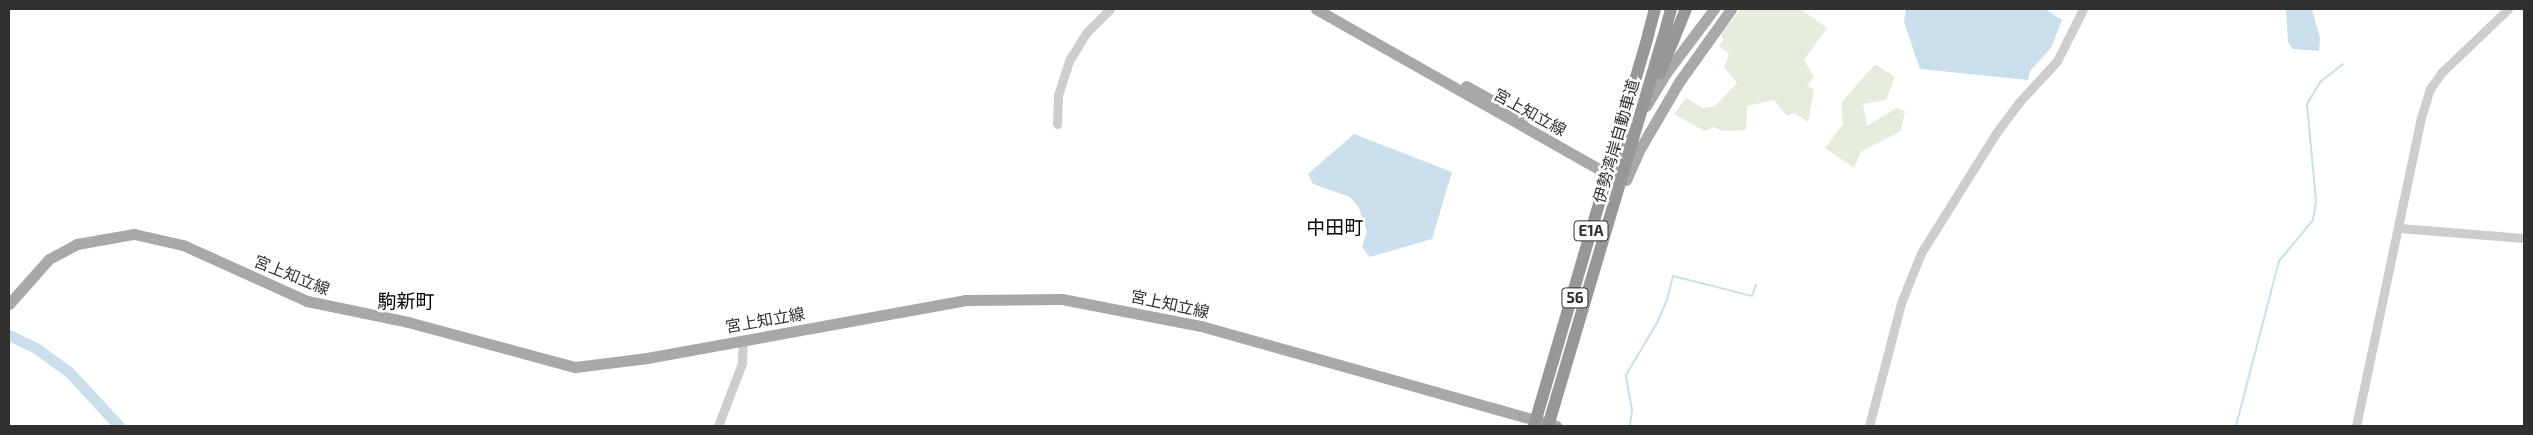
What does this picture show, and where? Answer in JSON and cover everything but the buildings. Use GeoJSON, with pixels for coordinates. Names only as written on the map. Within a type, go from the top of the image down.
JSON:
{"type":"FeatureCollection","features":[{"type":"Feature","properties":{"kind":"highway","name":"伊勢湾岸自動車道"},"geometry":{"type":"LineString","coordinates":[[1546,425],[1655,9]]}},
{"type":"Feature","properties":{"kind":"highway","name":"伊勢湾岸自動車道"},"geometry":{"type":"LineString","coordinates":[[1546,425],[1634,140],[1668,40],[1671,9]]}},
{"type":"Feature","properties":{"kind":"highway"},"geometry":{"type":"LineString","coordinates":[[1668,40],[1686,9]]}},
{"type":"Feature","properties":{"kind":"main road","name":"宮上知立線"},"geometry":{"type":"LineString","coordinates":[[1316,9],[1627,178]]}},
{"type":"Feature","properties":{"kind":"main road","name":"宮上知立線"},"geometry":{"type":"LineString","coordinates":[[1329,9],[1613,172]]}},
{"type":"Feature","properties":{"kind":"main road","name":"56"},"geometry":{"type":"LineString","coordinates":[[1546,425],[1613,172],[1666,73],[1714,9]]}},
{"type":"Feature","properties":{"kind":"main road","name":"56"},"geometry":{"type":"LineString","coordinates":[[1546,425],[1627,178],[1679,82],[1731,9]]}},
{"type":"Feature","properties":{"kind":"main road","name":"宮上知立線"},"geometry":{"type":"LineString","coordinates":[[9,304],[50,259],[77,244],[134,234],[183,245],[307,301],[408,322],[565,366],[606,365],[965,300],[1003,297],[1062,299],[1201,326],[1546,425]]}},
{"type":"Feature","properties":{"kind":"street"},"geometry":{"type":"LineString","coordinates":[[1057,124],[1064,72],[1086,34],[1110,9]]}},
{"type":"Feature","properties":{"kind":"street"},"geometry":{"type":"LineString","coordinates":[[1869,426],[1901,303],[1921,253],[1963,182],[2011,112],[2057,62],[2083,9]]}},
{"type":"Feature","properties":{"kind":"street"},"geometry":{"type":"LineString","coordinates":[[2356,426],[2420,121],[2430,89],[2442,73],[2508,9]]}},
{"type":"Feature","properties":{"kind":"street"},"geometry":{"type":"LineString","coordinates":[[2399,228],[2524,238]]}},
{"type":"Feature","properties":{"kind":"street"},"geometry":{"type":"LineString","coordinates":[[718,426],[742,363],[743,340]]}},
{"type":"Feature","properties":{"kind":"shaded area"},"geometry":{"type":"Polygon","coordinates":[[[1741,9],[1801,9],[1827,28],[1804,60],[1814,77],[1807,86],[1814,89],[1808,122],[1794,113],[1787,116],[1774,100],[1747,106],[1746,130],[1723,131],[1713,127],[1704,131],[1674,114],[1686,98],[1703,108],[1715,106],[1737,83],[1724,67],[1729,54],[1719,46],[1723,40],[1721,34],[1741,9]]]}},
{"type":"Feature","properties":{"kind":"shaded area"},"geometry":{"type":"Polygon","coordinates":[[[1875,64],[1895,77],[1886,100],[1863,104],[1867,126],[1896,108],[1905,111],[1901,131],[1861,152],[1854,168],[1825,148],[1843,124],[1841,103],[1875,64]]]}},
{"type":"Feature","properties":{"kind":"water"},"geometry":{"type":"Polygon","coordinates":[[[1906,9],[2045,9],[2062,20],[2051,48],[2030,71],[2028,80],[1920,69],[1904,22],[1906,9]]]}},
{"type":"Feature","properties":{"kind":"water"},"geometry":{"type":"Polygon","coordinates":[[[2286,9],[2312,9],[2320,38],[2319,51],[2293,49],[2288,42],[2286,9]]]}},
{"type":"Feature","properties":{"kind":"water"},"geometry":{"type":"Polygon","coordinates":[[[1354,134],[1452,172],[1432,239],[1370,257],[1362,247],[1367,231],[1359,208],[1350,197],[1313,184],[1308,174],[1354,134]]]}},
{"type":"Feature","properties":{"kind":"waterway"},"geometry":{"type":"LineString","coordinates":[[2236,426],[2279,261],[2313,220],[2316,201],[2307,104],[2320,82],[2343,64]]}},
{"type":"Feature","properties":{"kind":"waterway"},"geometry":{"type":"LineString","coordinates":[[1630,426],[1632,410],[1626,375],[1657,323],[1667,300],[1673,276],[1752,296],[1756,285]]}},
{"type":"Feature","properties":{"kind":"waterway"},"geometry":{"type":"LineString","coordinates":[[9,335],[36,348],[69,372],[119,426]]}},
{"type":"Feature","properties":{"kind":"district","name":"中田町"},"geometry":{"type":"Point","coordinates":[1335,227]}},
{"type":"Feature","properties":{"kind":"district","name":"駒新町"},"geometry":{"type":"Point","coordinates":[406,301]}}]}
